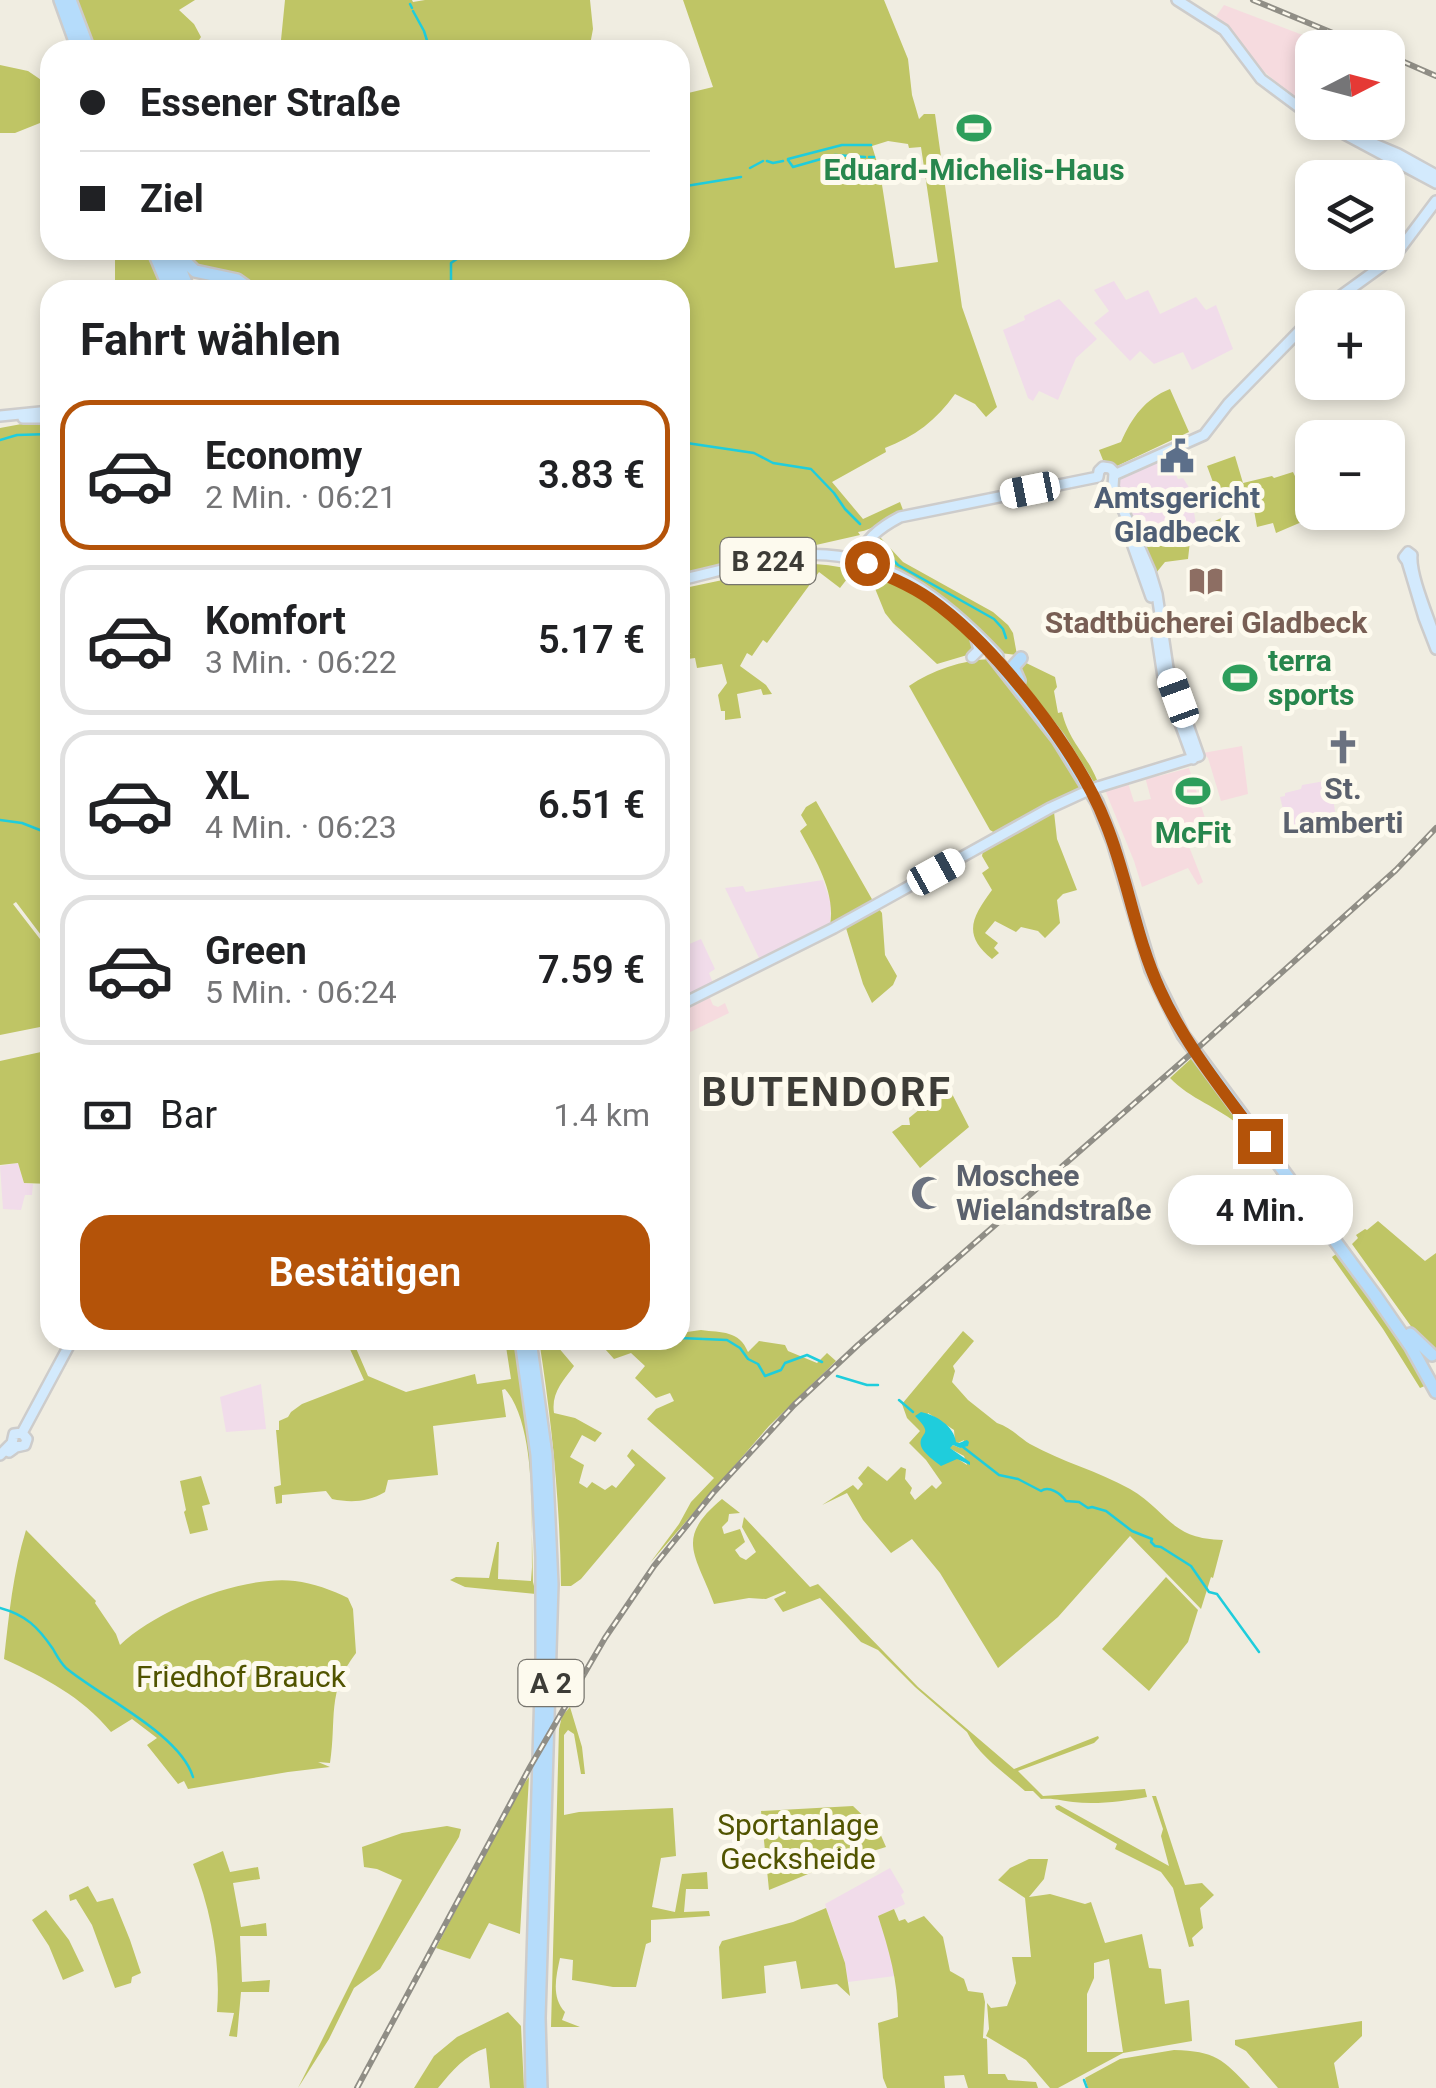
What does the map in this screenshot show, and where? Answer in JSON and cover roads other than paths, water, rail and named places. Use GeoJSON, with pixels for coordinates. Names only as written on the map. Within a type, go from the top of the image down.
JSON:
{"type":"FeatureCollection","features":[{"type":"Feature","properties":{"kind":"highway"},"geometry":{"type":"LineString","coordinates":[[60,0],[74,40]]}},
{"type":"Feature","properties":{"kind":"highway"},"geometry":{"type":"LineString","coordinates":[[70,0],[85,40]]}},
{"type":"Feature","properties":{"kind":"highway"},"geometry":{"type":"LineString","coordinates":[[184,260],[194,270],[236,280]]}},
{"type":"Feature","properties":{"kind":"highway"},"geometry":{"type":"LineString","coordinates":[[225,280],[230,278]]}},
{"type":"Feature","properties":{"kind":"highway","name":"B 224"},"geometry":{"type":"LineString","coordinates":[[996,656],[1020,681],[1072,752],[1104,807],[1120,848],[1149,952],[1187,1033],[1378,1293]]}},
{"type":"Feature","properties":{"kind":"highway","name":"B 224"},"geometry":{"type":"LineString","coordinates":[[996,656],[1058,740],[1097,802],[1114,842],[1151,970],[1184,1035],[1378,1293]]}},
{"type":"Feature","properties":{"kind":"highway"},"geometry":{"type":"LineString","coordinates":[[1020,658],[1014,667],[1020,681]]}},
{"type":"Feature","properties":{"kind":"highway"},"geometry":{"type":"LineString","coordinates":[[1378,1293],[1410,1334],[1436,1378]]}},
{"type":"Feature","properties":{"kind":"highway"},"geometry":{"type":"LineString","coordinates":[[1378,1293],[1436,1392]]}},
{"type":"Feature","properties":{"kind":"highway"},"geometry":{"type":"LineString","coordinates":[[1410,1334],[1432,1355]]}},
{"type":"Feature","properties":{"kind":"highway","name":"A 2"},"geometry":{"type":"LineString","coordinates":[[522,1350],[537,1455],[542,1557],[532,2088]]}},
{"type":"Feature","properties":{"kind":"highway","name":"A 2"},"geometry":{"type":"LineString","coordinates":[[531,1350],[546,1455],[552,1584],[541,2088]]}},
{"type":"Feature","properties":{"kind":"main road"},"geometry":{"type":"LineString","coordinates":[[1177,0],[1224,30],[1252,69],[1295,105]]}},
{"type":"Feature","properties":{"kind":"main road"},"geometry":{"type":"LineString","coordinates":[[1355,140],[1436,183]]}},
{"type":"Feature","properties":{"kind":"main road"},"geometry":{"type":"LineString","coordinates":[[1362,140],[1436,175]]}},
{"type":"Feature","properties":{"kind":"main road"},"geometry":{"type":"LineString","coordinates":[[1372,272],[1436,192]]}},
{"type":"Feature","properties":{"kind":"main road"},"geometry":{"type":"LineString","coordinates":[[1348,290],[1400,249],[1436,202]]}},
{"type":"Feature","properties":{"kind":"main road"},"geometry":{"type":"LineString","coordinates":[[856,562],[865,544],[884,525],[910,513],[1108,477],[1204,435],[1295,336]]}},
{"type":"Feature","properties":{"kind":"main road"},"geometry":{"type":"LineString","coordinates":[[0,418],[40,416]]}},
{"type":"Feature","properties":{"kind":"main road"},"geometry":{"type":"LineString","coordinates":[[690,1000],[834,928],[1054,806],[1086,791],[1196,758],[1159,661],[1148,587],[1108,477]]}},
{"type":"Feature","properties":{"kind":"main road"},"geometry":{"type":"LineString","coordinates":[[865,544],[868,558],[875,566]]}},
{"type":"Feature","properties":{"kind":"main road","name":"B 224"},"geometry":{"type":"LineString","coordinates":[[690,580],[800,555],[827,555],[875,566],[908,580],[956,613],[996,656]]}},
{"type":"Feature","properties":{"kind":"main road"},"geometry":{"type":"LineString","coordinates":[[1436,640],[1409,560],[1436,649]]}},
{"type":"Feature","properties":{"kind":"main road","name":"B 224"},"geometry":{"type":"LineString","coordinates":[[856,562],[927,597],[996,656]]}},
{"type":"Feature","properties":{"kind":"main road"},"geometry":{"type":"LineString","coordinates":[[972,658],[979,650],[974,636]]}},
{"type":"Feature","properties":{"kind":"main road"},"geometry":{"type":"LineString","coordinates":[[0,1457],[14,1445],[13,1436],[22,1433],[67,1350]]}},
{"type":"Feature","properties":{"kind":"water"},"geometry":{"type":"Polygon","coordinates":[[[921,1412],[943,1422],[956,1442],[969,1442],[968,1446],[950,1448],[970,1465],[957,1459],[941,1466],[924,1452],[921,1441],[925,1431],[915,1416],[921,1412]]]}},
{"type":"Feature","properties":{"kind":"waterway"},"geometry":{"type":"LineString","coordinates":[[410,4],[412,8]]}},
{"type":"Feature","properties":{"kind":"waterway"},"geometry":{"type":"LineString","coordinates":[[413,11],[427,40]]}},
{"type":"Feature","properties":{"kind":"waterway"},"geometry":{"type":"LineString","coordinates":[[788,159],[842,145],[871,145]]}},
{"type":"Feature","properties":{"kind":"waterway"},"geometry":{"type":"LineString","coordinates":[[788,160],[793,167],[835,155],[865,157]]}},
{"type":"Feature","properties":{"kind":"waterway"},"geometry":{"type":"LineString","coordinates":[[869,157],[874,157]]}},
{"type":"Feature","properties":{"kind":"waterway"},"geometry":{"type":"LineString","coordinates":[[750,168],[763,161]]}},
{"type":"Feature","properties":{"kind":"waterway"},"geometry":{"type":"LineString","coordinates":[[767,161],[783,161]]}},
{"type":"Feature","properties":{"kind":"waterway"},"geometry":{"type":"LineString","coordinates":[[690,185],[741,177]]}},
{"type":"Feature","properties":{"kind":"waterway"},"geometry":{"type":"LineString","coordinates":[[451,280],[451,263],[455,260]]}},
{"type":"Feature","properties":{"kind":"waterway"},"geometry":{"type":"LineString","coordinates":[[0,440],[40,434]]}},
{"type":"Feature","properties":{"kind":"waterway"},"geometry":{"type":"LineString","coordinates":[[690,443],[754,453],[773,463],[811,469],[860,524]]}},
{"type":"Feature","properties":{"kind":"waterway"},"geometry":{"type":"LineString","coordinates":[[877,544],[898,565],[994,619],[1006,638]]}},
{"type":"Feature","properties":{"kind":"waterway"},"geometry":{"type":"LineString","coordinates":[[0,820],[40,830]]}},
{"type":"Feature","properties":{"kind":"waterway"},"geometry":{"type":"LineString","coordinates":[[690,1338],[727,1340],[758,1364],[765,1376],[807,1355],[822,1362]]}},
{"type":"Feature","properties":{"kind":"waterway"},"geometry":{"type":"LineString","coordinates":[[837,1376],[878,1385]]}},
{"type":"Feature","properties":{"kind":"waterway"},"geometry":{"type":"LineString","coordinates":[[899,1400],[913,1412]]}},
{"type":"Feature","properties":{"kind":"waterway"},"geometry":{"type":"LineString","coordinates":[[963,1447],[999,1475],[1018,1479],[1041,1491],[1051,1490],[1066,1501],[1106,1511],[1191,1566],[1209,1592],[1217,1594],[1259,1652]]}},
{"type":"Feature","properties":{"kind":"waterway"},"geometry":{"type":"LineString","coordinates":[[0,1608],[31,1623],[66,1668],[156,1731],[173,1746],[193,1777]]}},
{"type":"Feature","properties":{"kind":"waterway"},"geometry":{"type":"LineString","coordinates":[[1084,2080],[1087,2088]]}},
{"type":"Feature","properties":{"kind":"railway"},"geometry":{"type":"LineString","coordinates":[[1253,0],[1326,30]]}},
{"type":"Feature","properties":{"kind":"railway"},"geometry":{"type":"LineString","coordinates":[[1405,62],[1436,76]]}},
{"type":"Feature","properties":{"kind":"railway"},"geometry":{"type":"LineString","coordinates":[[357,2088],[530,1767],[605,1638],[654,1566],[713,1493],[794,1405],[858,1345],[1201,1045],[1396,870],[1436,828]]}},
{"type":"Feature","properties":{"kind":"place","name":"Eduard-Michelis-Haus"},"geometry":{"type":"Point","coordinates":[974,128]}},
{"type":"Feature","properties":{"kind":"place","name":"Amtsgericht Gladbeck"},"geometry":{"type":"Point","coordinates":[1177,456]}},
{"type":"Feature","properties":{"kind":"place","name":"Stadtbücherei Gladbeck"},"geometry":{"type":"Point","coordinates":[1206,581]}},
{"type":"Feature","properties":{"kind":"place","name":"terra sports"},"geometry":{"type":"Point","coordinates":[1240,678]}},
{"type":"Feature","properties":{"kind":"place","name":"St. Lamberti"},"geometry":{"type":"Point","coordinates":[1343,747]}},
{"type":"Feature","properties":{"kind":"place","name":"McFit"},"geometry":{"type":"Point","coordinates":[1193,791]}},
{"type":"Feature","properties":{"kind":"place","name":"Moschee Wielandstraße"},"geometry":{"type":"Point","coordinates":[928,1193]}},
{"type":"Feature","properties":{"kind":"district","name":"BUTENDORF"},"geometry":{"type":"Point","coordinates":[827,1092]}},
{"type":"Feature","properties":{"kind":"park label","name":"Friedhof Brauck"},"geometry":{"type":"Point","coordinates":[241,1677]}},
{"type":"Feature","properties":{"kind":"park label","name":"Sportanlage Gecksheide"},"geometry":{"type":"Point","coordinates":[798,1842]}}]}
